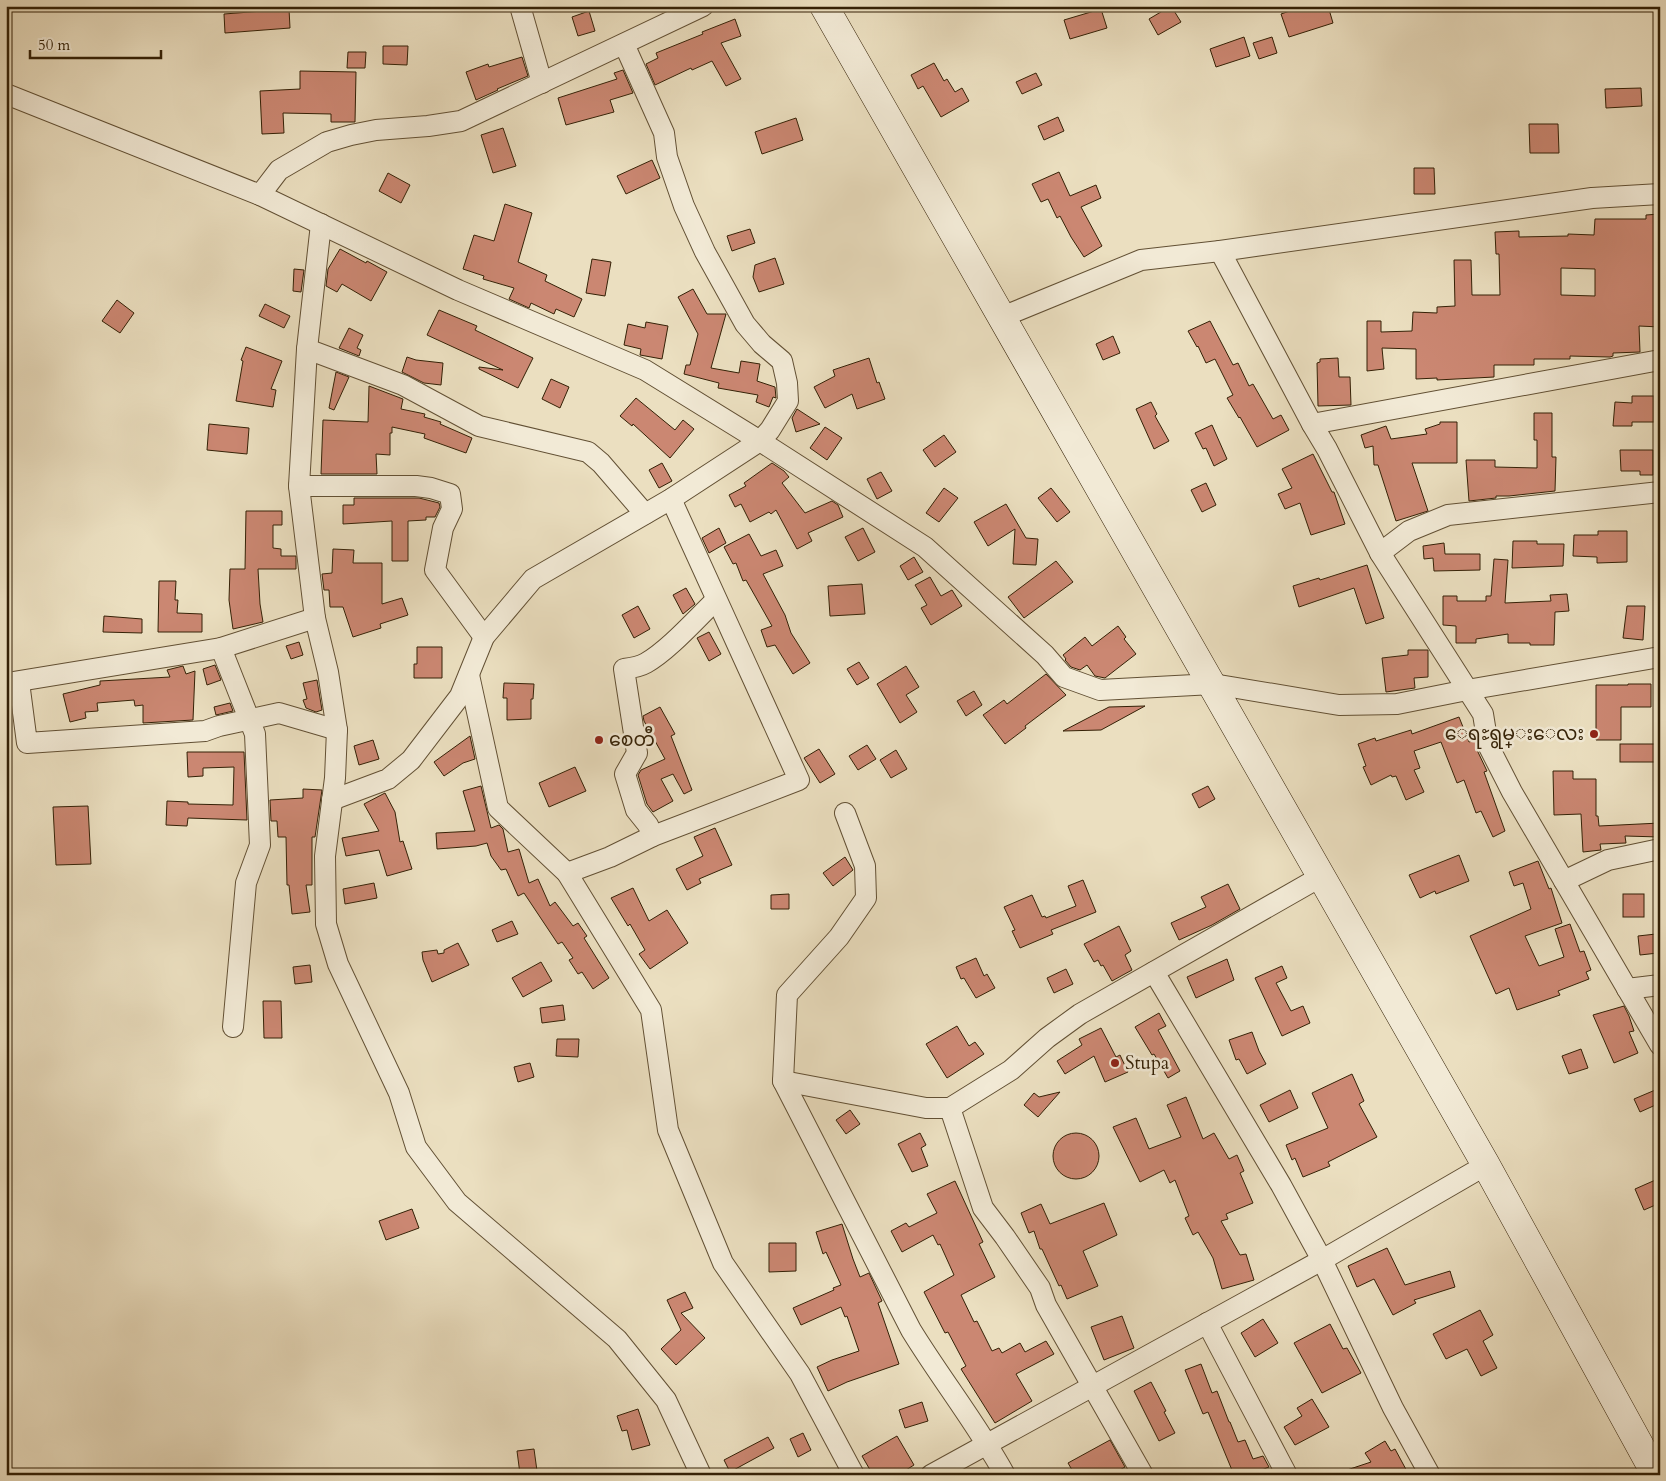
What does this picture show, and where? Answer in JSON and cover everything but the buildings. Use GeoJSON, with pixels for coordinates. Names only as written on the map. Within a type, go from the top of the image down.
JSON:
{"type":"FeatureCollection","features":[{"type":"Feature","properties":{"kind":"main road"},"geometry":{"type":"LineString","coordinates":[[824,6],[1213,684],[1486,1165],[1656,1475]]}},
{"type":"Feature","properties":{"kind":"street"},"geometry":{"type":"LineString","coordinates":[[520,6],[542,83]]}},
{"type":"Feature","properties":{"kind":"street"},"geometry":{"type":"LineString","coordinates":[[260,195],[279,170],[327,142],[376,130],[462,121],[704,6]]}},
{"type":"Feature","properties":{"kind":"street"},"geometry":{"type":"LineString","coordinates":[[332,800],[388,779],[411,760],[460,696],[484,637],[533,580],[671,499],[760,441],[770,430],[788,401],[788,383],[782,361],[762,344],[745,324],[706,252],[684,206],[670,165],[664,133],[624,44]]}},
{"type":"Feature","properties":{"kind":"street"},"geometry":{"type":"LineString","coordinates":[[6,94],[260,195],[458,290],[645,370],[925,547],[1045,655],[1064,677],[1100,690],[1213,684],[1339,705],[1397,704],[1660,657]]}},
{"type":"Feature","properties":{"kind":"street"},"geometry":{"type":"LineString","coordinates":[[1002,317],[1141,260],[1220,251],[1592,198],[1660,194]]}},
{"type":"Feature","properties":{"kind":"street"},"geometry":{"type":"LineString","coordinates":[[321,224],[307,349],[299,486],[315,618],[328,672],[337,730],[332,800],[325,856],[326,924],[338,964],[399,1093],[416,1147],[457,1202],[617,1339],[666,1400],[701,1475]]}},
{"type":"Feature","properties":{"kind":"street"},"geometry":{"type":"LineString","coordinates":[[1220,251],[1327,449],[1380,552],[1483,714],[1488,744],[1512,792],[1660,1045]]}},
{"type":"Feature","properties":{"kind":"street"},"geometry":{"type":"LineString","coordinates":[[307,349],[403,385],[478,426],[588,452],[602,463],[645,514]]}},
{"type":"Feature","properties":{"kind":"street"},"geometry":{"type":"LineString","coordinates":[[1312,424],[1660,360]]}},
{"type":"Feature","properties":{"kind":"street"},"geometry":{"type":"LineString","coordinates":[[299,486],[416,486],[450,494],[452,509],[443,528],[435,570],[484,637]]}},
{"type":"Feature","properties":{"kind":"street"},"geometry":{"type":"LineString","coordinates":[[1380,552],[1410,531],[1448,515],[1660,492]]}},
{"type":"Feature","properties":{"kind":"street"},"geometry":{"type":"LineString","coordinates":[[567,873],[610,857],[653,836],[799,780],[764,699],[716,600],[671,499]]}},
{"type":"Feature","properties":{"kind":"street"},"geometry":{"type":"LineString","coordinates":[[653,836],[648,825],[636,810],[625,774],[637,753],[624,668],[633,668],[645,664],[658,655],[716,600]]}},
{"type":"Feature","properties":{"kind":"street"},"geometry":{"type":"LineString","coordinates":[[315,618],[221,648],[13,683],[27,743],[205,731],[278,713],[337,730]]}},
{"type":"Feature","properties":{"kind":"street"},"geometry":{"type":"LineString","coordinates":[[221,648],[255,734],[260,845],[246,883],[233,1027]]}},
{"type":"Feature","properties":{"kind":"street"},"geometry":{"type":"LineString","coordinates":[[469,675],[498,808],[567,873],[651,1010],[668,1130],[722,1262],[800,1374],[854,1475]]}},
{"type":"Feature","properties":{"kind":"street"},"geometry":{"type":"LineString","coordinates":[[845,813],[865,866],[866,898],[840,936],[787,995],[783,1081],[911,1330],[934,1369],[987,1443],[1005,1475]]}},
{"type":"Feature","properties":{"kind":"street"},"geometry":{"type":"LineString","coordinates":[[1564,882],[1608,860],[1660,849]]}},
{"type":"Feature","properties":{"kind":"street"},"geometry":{"type":"LineString","coordinates":[[783,1081],[926,1108],[950,1108],[1011,1070],[1047,1038],[1080,1014],[1322,876]]}},
{"type":"Feature","properties":{"kind":"street"},"geometry":{"type":"LineString","coordinates":[[1154,972],[1281,1185],[1322,1260],[1393,1408],[1430,1475]]}},
{"type":"Feature","properties":{"kind":"street"},"geometry":{"type":"LineString","coordinates":[[1627,989],[1660,984]]}},
{"type":"Feature","properties":{"kind":"street"},"geometry":{"type":"LineString","coordinates":[[950,1108],[983,1208],[1040,1288],[1046,1305],[1142,1475]]}},
{"type":"Feature","properties":{"kind":"street"},"geometry":{"type":"LineString","coordinates":[[932,1475],[1322,1260],[1486,1165]]}},
{"type":"Feature","properties":{"kind":"street"},"geometry":{"type":"LineString","coordinates":[[1207,1324],[1287,1475]]}},
{"type":"Feature","properties":{"kind":"place","name":"ေရႊရွမ္းေလး"},"geometry":{"type":"Point","coordinates":[1594,734]}},
{"type":"Feature","properties":{"kind":"place","name":"စေတီ"},"geometry":{"type":"Point","coordinates":[599,740]}},
{"type":"Feature","properties":{"kind":"place","name":"Stupa"},"geometry":{"type":"Point","coordinates":[1115,1063]}}]}
